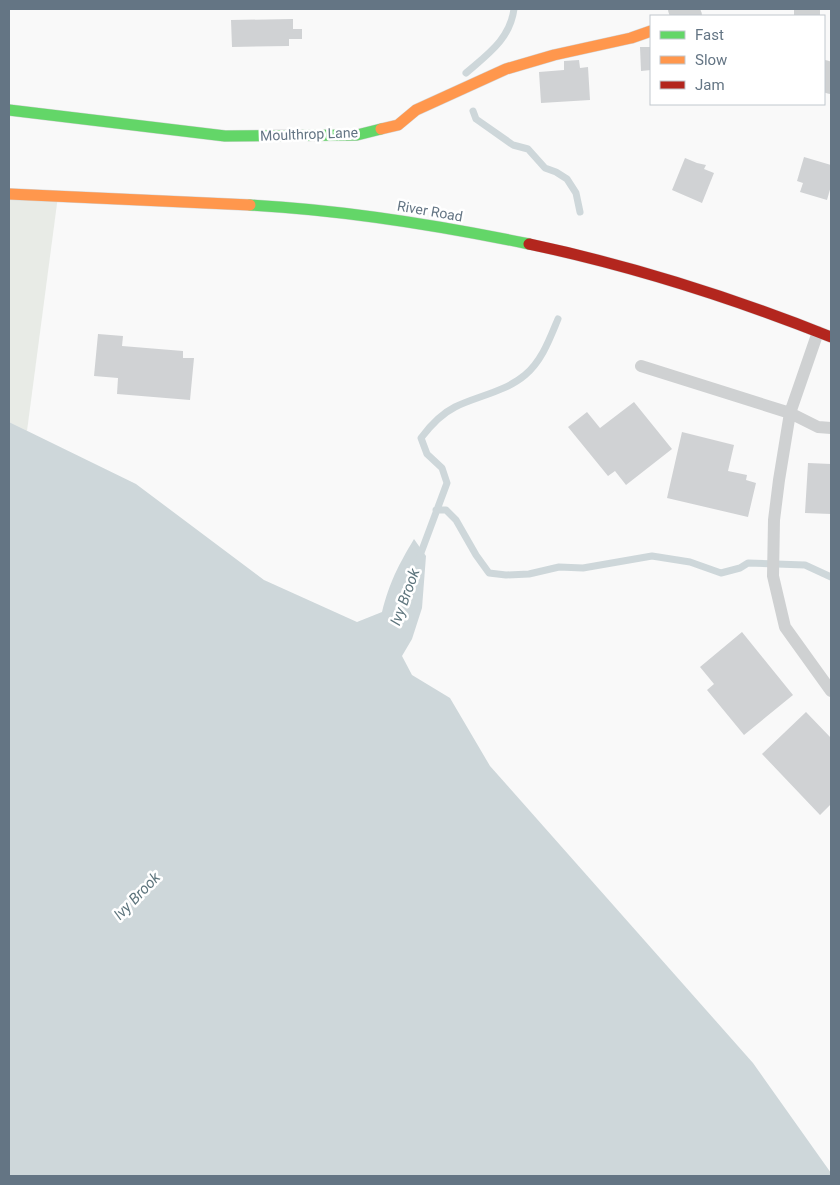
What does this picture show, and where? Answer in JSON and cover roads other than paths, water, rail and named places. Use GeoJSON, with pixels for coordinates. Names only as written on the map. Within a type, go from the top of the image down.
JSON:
{"type":"FeatureCollection","features":[{"type":"Feature","properties":{"kind":"main road","name":"Moulthrop Lane"},"geometry":{"type":"LineString","coordinates":[[9,110],[225,136],[357,134],[398,125],[416,110],[506,69],[554,55],[631,38],[650,31]]}},
{"type":"Feature","properties":{"kind":"main road","name":"River Road"},"geometry":{"type":"LineString","coordinates":[[9,194],[276,206],[414,223],[508,239],[661,277],[734,301],[831,337]]}},
{"type":"Feature","properties":{"kind":"lane"},"geometry":{"type":"LineString","coordinates":[[818,332],[790,413],[774,520],[773,576],[785,627],[831,692]]}},
{"type":"Feature","properties":{"kind":"lane"},"geometry":{"type":"LineString","coordinates":[[641,366],[790,413],[818,426],[831,428]]}},
{"type":"Feature","properties":{"kind":"water"},"geometry":{"type":"Polygon","coordinates":[[[9,422],[136,484],[264,580],[357,622],[382,612],[395,574],[414,539],[426,556],[422,608],[412,639],[402,656],[412,675],[450,698],[490,766],[753,1063],[831,1173],[831,1176],[9,1176],[9,422]]]}},
{"type":"Feature","properties":{"kind":"waterway"},"geometry":{"type":"LineString","coordinates":[[466,73],[497,45],[508,29],[514,9]]}},
{"type":"Feature","properties":{"kind":"waterway"},"geometry":{"type":"LineString","coordinates":[[473,111],[476,119],[513,145],[528,149],[545,168],[567,179],[576,193],[580,212]]}},
{"type":"Feature","properties":{"kind":"waterway"},"geometry":{"type":"LineString","coordinates":[[419,558],[447,483],[442,468],[427,454],[421,438],[445,413],[464,403],[509,386],[525,375],[541,356],[558,319]]}},
{"type":"Feature","properties":{"kind":"waterway","name":"Ivy Brook"},"geometry":{"type":"LineString","coordinates":[[436,510],[446,510],[456,520],[476,555],[489,573],[506,575],[529,574],[559,567],[583,568],[652,556],[690,562],[721,573],[740,568],[748,563],[805,565],[831,577]]}}]}
